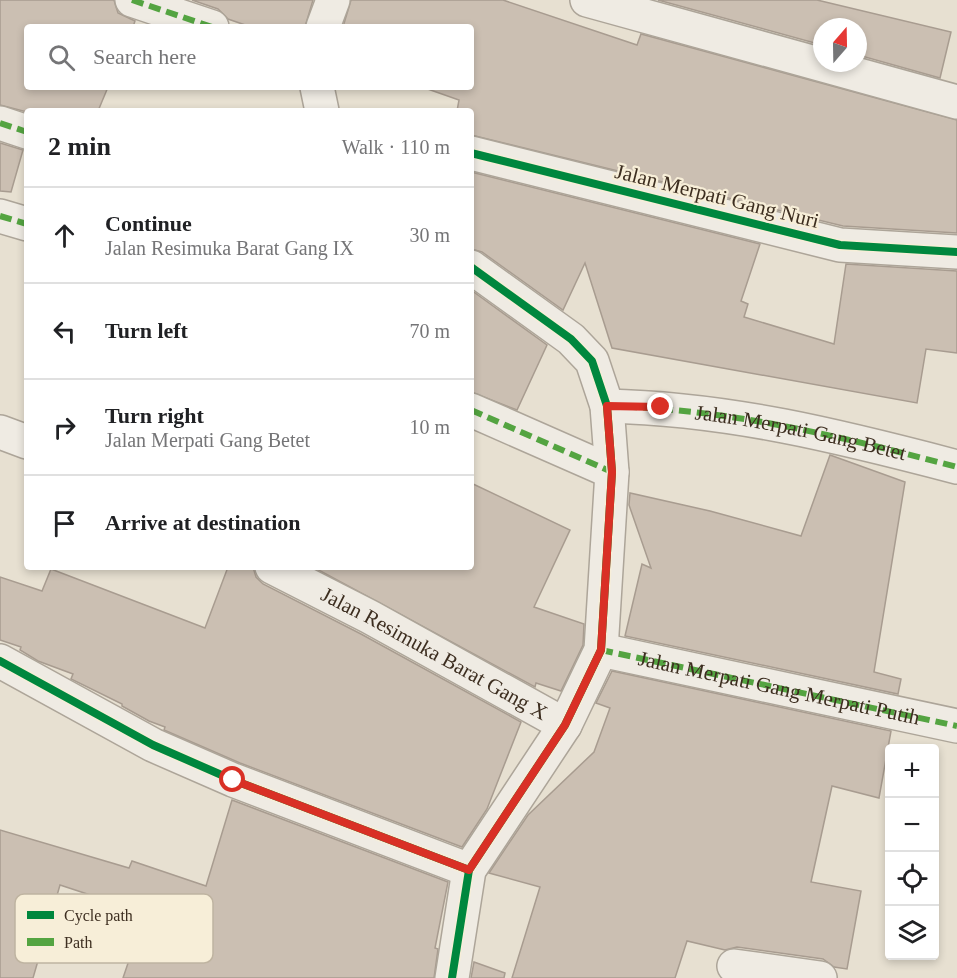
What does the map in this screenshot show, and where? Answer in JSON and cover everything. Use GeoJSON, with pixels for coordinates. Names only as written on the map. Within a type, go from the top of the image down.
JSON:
{"type":"FeatureCollection","features":[{"type":"Feature","properties":{"kind":"street"},"geometry":{"type":"LineString","coordinates":[[132,0],[203,24]]}},
{"type":"Feature","properties":{"kind":"street"},"geometry":{"type":"LineString","coordinates":[[324,24],[333,0]]}},
{"type":"Feature","properties":{"kind":"street"},"geometry":{"type":"LineString","coordinates":[[587,0],[957,102]]}},
{"type":"Feature","properties":{"kind":"street"},"geometry":{"type":"LineString","coordinates":[[318,90],[321,108]]}},
{"type":"Feature","properties":{"kind":"street"},"geometry":{"type":"LineString","coordinates":[[0,123],[24,131]]}},
{"type":"Feature","properties":{"kind":"street","name":"Jalan Merpati Gang Nuri"},"geometry":{"type":"LineString","coordinates":[[474,154],[840,245],[957,252]]}},
{"type":"Feature","properties":{"kind":"street"},"geometry":{"type":"LineString","coordinates":[[0,216],[24,223]]}},
{"type":"Feature","properties":{"kind":"street"},"geometry":{"type":"LineString","coordinates":[[452,978],[469,870],[565,725],[601,650],[612,472],[607,406],[592,361],[571,339],[474,269]]}},
{"type":"Feature","properties":{"kind":"street","name":"Jalan Merpati Gang Betet"},"geometry":{"type":"LineString","coordinates":[[607,406],[661,407],[764,420],[826,433],[957,467]]}},
{"type":"Feature","properties":{"kind":"street"},"geometry":{"type":"LineString","coordinates":[[474,411],[612,472]]}},
{"type":"Feature","properties":{"kind":"street"},"geometry":{"type":"LineString","coordinates":[[0,432],[24,441]]}},
{"type":"Feature","properties":{"kind":"street","name":"Jalan Resimuka Barat Gang X"},"geometry":{"type":"LineString","coordinates":[[278,570],[370,617],[565,725]]}},
{"type":"Feature","properties":{"kind":"street","name":"Jalan Merpati Gang Merpati Putih"},"geometry":{"type":"LineString","coordinates":[[601,650],[957,726]]}},
{"type":"Feature","properties":{"kind":"street"},"geometry":{"type":"LineString","coordinates":[[0,661],[175,754],[244,784],[469,870]]}},
{"type":"Feature","properties":{"kind":"street"},"geometry":{"type":"LineString","coordinates":[[734,966],[820,978]]}},
{"type":"Feature","properties":{"kind":"building"},"geometry":{"type":"Polygon","coordinates":[[[0,0],[114,0],[118,13],[135,21],[134,24],[24,24],[24,90],[107,90],[99,108],[24,108],[24,111],[0,105],[0,0]]]}},
{"type":"Feature","properties":{"kind":"building"},"geometry":{"type":"Polygon","coordinates":[[[192,0],[313,0],[306,24],[242,24],[228,19],[218,9],[192,0]]]}},
{"type":"Feature","properties":{"kind":"building"},"geometry":{"type":"Polygon","coordinates":[[[351,0],[503,0],[637,45],[641,34],[957,120],[957,233],[843,226],[474,136],[474,108],[458,108],[459,100],[431,90],[474,90],[474,24],[344,24],[351,0]]]}},
{"type":"Feature","properties":{"kind":"building"},"geometry":{"type":"Polygon","coordinates":[[[658,0],[817,0],[951,32],[940,78],[867,58],[867,18],[813,18],[813,43],[658,0]]]}},
{"type":"Feature","properties":{"kind":"building"},"geometry":{"type":"Polygon","coordinates":[[[0,143],[23,150],[11,192],[0,191],[0,143]]]}},
{"type":"Feature","properties":{"kind":"building"},"geometry":{"type":"Polygon","coordinates":[[[474,173],[760,244],[741,301],[748,304],[744,317],[834,344],[846,264],[957,271],[957,353],[926,349],[917,403],[612,348],[585,263],[563,310],[482,252],[474,250],[474,173]]]}},
{"type":"Feature","properties":{"kind":"building"},"geometry":{"type":"Polygon","coordinates":[[[474,292],[547,345],[517,410],[474,393],[474,292]]]}},
{"type":"Feature","properties":{"kind":"building"},"geometry":{"type":"Polygon","coordinates":[[[830,455],[905,482],[874,672],[901,679],[898,694],[625,636],[642,564],[651,568],[629,505],[630,493],[710,511],[801,536],[830,455]]]}},
{"type":"Feature","properties":{"kind":"building"},"geometry":{"type":"Polygon","coordinates":[[[474,484],[570,530],[534,607],[584,624],[583,645],[561,691],[536,683],[535,687],[319,570],[474,570],[474,484]]]}},
{"type":"Feature","properties":{"kind":"building"},"geometry":{"type":"Polygon","coordinates":[[[51,570],[54,570],[205,628],[227,570],[254,570],[256,577],[263,584],[361,634],[521,722],[487,809],[462,847],[240,763],[164,730],[165,727],[149,721],[122,704],[71,679],[73,674],[38,661],[20,650],[21,647],[0,640],[0,577],[42,591],[51,570]]]}},
{"type":"Feature","properties":{"kind":"building"},"geometry":{"type":"Polygon","coordinates":[[[612,671],[891,731],[889,744],[885,744],[885,764],[879,798],[832,786],[811,882],[861,891],[847,969],[834,967],[823,959],[737,947],[725,950],[687,941],[675,978],[512,978],[540,887],[489,873],[528,815],[594,752],[610,708],[596,703],[612,671]]]}},
{"type":"Feature","properties":{"kind":"building"},"geometry":{"type":"Polygon","coordinates":[[[232,800],[448,882],[435,948],[438,949],[434,978],[123,978],[128,963],[213,963],[213,894],[87,894],[60,885],[57,894],[15,894],[15,963],[37,963],[33,978],[0,978],[0,830],[129,868],[132,861],[206,886],[232,800]]]}},
{"type":"Feature","properties":{"kind":"building"},"geometry":{"type":"Polygon","coordinates":[[[474,962],[505,973],[504,978],[471,978],[474,962]]]}},
{"type":"Feature","properties":{"kind":"marked path"},"geometry":{"type":"LineString","coordinates":[[132,0],[203,24]]}},
{"type":"Feature","properties":{"kind":"marked path"},"geometry":{"type":"LineString","coordinates":[[0,123],[24,131]]}},
{"type":"Feature","properties":{"kind":"marked path"},"geometry":{"type":"LineString","coordinates":[[0,216],[24,223]]}},
{"type":"Feature","properties":{"kind":"marked path"},"geometry":{"type":"LineString","coordinates":[[607,406],[653,408],[741,418],[827,435],[957,467]]}},
{"type":"Feature","properties":{"kind":"marked path"},"geometry":{"type":"LineString","coordinates":[[474,411],[612,472]]}},
{"type":"Feature","properties":{"kind":"marked path"},"geometry":{"type":"LineString","coordinates":[[601,650],[957,726]]}},
{"type":"Feature","properties":{"kind":"cycle path"},"geometry":{"type":"LineString","coordinates":[[474,154],[840,245],[957,252]]}},
{"type":"Feature","properties":{"kind":"cycle path"},"geometry":{"type":"LineString","coordinates":[[452,978],[469,870],[565,725],[601,650],[612,472],[607,406],[592,361],[571,339],[474,269]]}},
{"type":"Feature","properties":{"kind":"cycle path"},"geometry":{"type":"LineString","coordinates":[[0,661],[153,745],[233,780],[469,870]]}},
{"type":"Feature","properties":{"kind":"route"},"geometry":{"type":"LineString","coordinates":[[233,780],[469,870],[565,725],[601,650],[612,472],[607,406],[661,407]]}}]}
